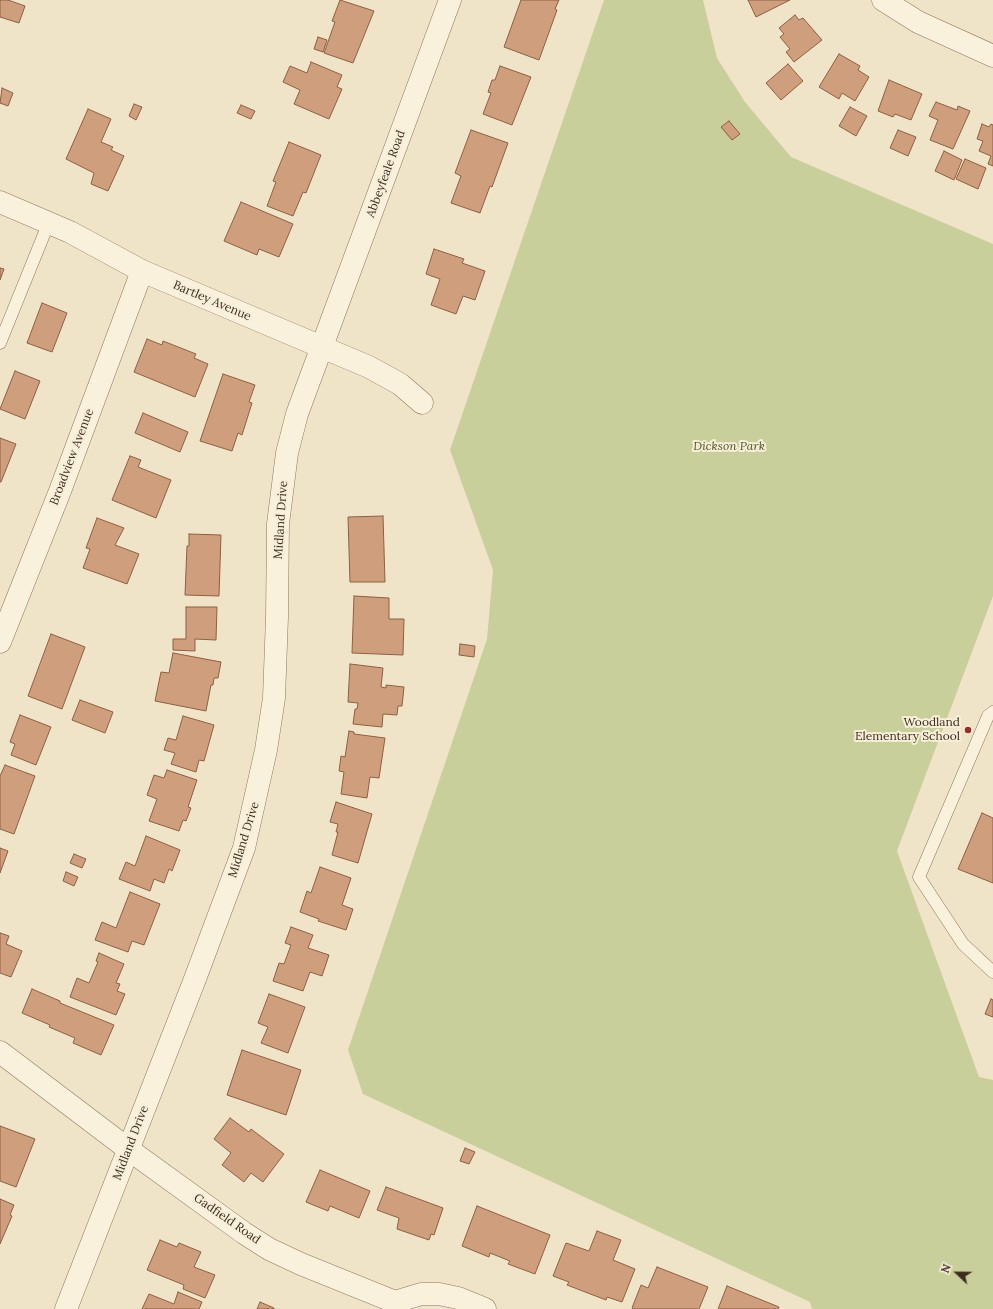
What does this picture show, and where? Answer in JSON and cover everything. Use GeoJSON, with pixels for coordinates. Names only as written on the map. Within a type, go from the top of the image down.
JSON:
{"type":"FeatureCollection","features":[{"type":"Feature","properties":{"kind":"street","name":"Abbeyfeale Road"},"geometry":{"type":"LineString","coordinates":[[321,348],[450,0]]}},
{"type":"Feature","properties":{"kind":"street"},"geometry":{"type":"LineString","coordinates":[[883,0],[887,4],[918,22],[993,56]]}},
{"type":"Feature","properties":{"kind":"street","name":"Bartley Avenue"},"geometry":{"type":"LineString","coordinates":[[0,202],[49,222],[106,250],[142,271],[385,375],[400,384],[422,403]]}},
{"type":"Feature","properties":{"kind":"street","name":"Broadview Avenue"},"geometry":{"type":"LineString","coordinates":[[0,642],[142,271]]}},
{"type":"Feature","properties":{"kind":"street","name":"Midland Drive"},"geometry":{"type":"LineString","coordinates":[[66,1309],[244,848],[256,802],[274,698],[278,524],[281,490],[287,453],[297,414],[321,348]]}},
{"type":"Feature","properties":{"kind":"street","name":"Gadfield Road"},"geometry":{"type":"LineString","coordinates":[[0,1052],[128,1149],[244,1233],[269,1249],[394,1306],[421,1294],[439,1294],[458,1298],[485,1309]]}},
{"type":"Feature","properties":{"kind":"lane"},"geometry":{"type":"LineString","coordinates":[[0,343],[4,319],[49,222]]}},
{"type":"Feature","properties":{"kind":"lane"},"geometry":{"type":"LineString","coordinates":[[993,712],[988,716],[919,877],[963,944],[993,972]]}},
{"type":"Feature","properties":{"kind":"green space","name":"Dickson Park"},"geometry":{"type":"Polygon","coordinates":[[[604,0],[703,0],[717,58],[745,102],[791,157],[993,244],[993,596],[897,851],[979,1077],[993,1080],[993,1309],[812,1309],[810,1302],[363,1094],[348,1050],[487,639],[493,570],[450,450],[604,0]]]}},
{"type":"Feature","properties":{"kind":"building"},"geometry":{"type":"Polygon","coordinates":[[[0,0],[8,0],[25,6],[19,23],[0,17],[0,0]]]}},
{"type":"Feature","properties":{"kind":"building"},"geometry":{"type":"Polygon","coordinates":[[[340,0],[374,11],[353,63],[324,53],[335,22],[332,21],[340,0]]]}},
{"type":"Feature","properties":{"kind":"building"},"geometry":{"type":"Polygon","coordinates":[[[521,0],[559,0],[555,9],[557,10],[539,60],[504,47],[521,0]]]}},
{"type":"Feature","properties":{"kind":"building"},"geometry":{"type":"Polygon","coordinates":[[[748,0],[790,0],[756,17],[748,0]]]}},
{"type":"Feature","properties":{"kind":"building"},"geometry":{"type":"Polygon","coordinates":[[[795,15],[799,20],[803,18],[822,40],[794,62],[786,52],[790,49],[780,37],[784,34],[779,28],[795,15]]]}},
{"type":"Feature","properties":{"kind":"building"},"geometry":{"type":"Polygon","coordinates":[[[318,37],[327,40],[323,52],[314,49],[318,37]]]}},
{"type":"Feature","properties":{"kind":"building"},"geometry":{"type":"Polygon","coordinates":[[[839,54],[860,66],[858,70],[869,77],[855,101],[842,93],[839,99],[819,87],[839,54]]]}},
{"type":"Feature","properties":{"kind":"building"},"geometry":{"type":"Polygon","coordinates":[[[311,62],[342,75],[337,87],[342,89],[329,119],[294,104],[300,90],[283,82],[290,66],[307,73],[311,62]]]}},
{"type":"Feature","properties":{"kind":"building"},"geometry":{"type":"Polygon","coordinates":[[[788,64],[803,81],[781,100],[766,83],[788,64]]]}},
{"type":"Feature","properties":{"kind":"building"},"geometry":{"type":"Polygon","coordinates":[[[500,66],[531,77],[512,125],[483,114],[491,93],[488,92],[492,80],[495,80],[500,66]]]}},
{"type":"Feature","properties":{"kind":"building"},"geometry":{"type":"Polygon","coordinates":[[[889,80],[922,94],[911,120],[895,114],[893,117],[878,111],[889,80]]]}},
{"type":"Feature","properties":{"kind":"building"},"geometry":{"type":"Polygon","coordinates":[[[2,88],[13,93],[8,106],[0,103],[2,88]]]}},
{"type":"Feature","properties":{"kind":"building"},"geometry":{"type":"Polygon","coordinates":[[[936,102],[957,110],[958,106],[970,111],[953,149],[930,140],[938,120],[929,116],[936,102]]]}},
{"type":"Feature","properties":{"kind":"building"},"geometry":{"type":"Polygon","coordinates":[[[134,104],[142,107],[136,120],[129,116],[134,104]]]}},
{"type":"Feature","properties":{"kind":"building"},"geometry":{"type":"Polygon","coordinates":[[[241,105],[255,111],[251,119],[237,113],[241,105]]]}},
{"type":"Feature","properties":{"kind":"building"},"geometry":{"type":"Polygon","coordinates":[[[850,107],[867,116],[856,136],[839,126],[850,107]]]}},
{"type":"Feature","properties":{"kind":"building"},"geometry":{"type":"Polygon","coordinates":[[[88,109],[111,119],[101,142],[113,147],[111,150],[124,156],[108,191],[91,184],[94,173],[66,159],[88,109]]]}},
{"type":"Feature","properties":{"kind":"building"},"geometry":{"type":"Polygon","coordinates":[[[729,121],[740,134],[732,140],[721,127],[729,121]]]}},
{"type":"Feature","properties":{"kind":"building"},"geometry":{"type":"Polygon","coordinates":[[[982,124],[989,127],[991,124],[993,125],[993,166],[988,164],[991,156],[979,151],[983,141],[977,139],[982,124]]]}},
{"type":"Feature","properties":{"kind":"building"},"geometry":{"type":"Polygon","coordinates":[[[471,130],[508,143],[492,187],[490,186],[480,213],[451,203],[461,176],[455,173],[471,130]]]}},
{"type":"Feature","properties":{"kind":"building"},"geometry":{"type":"Polygon","coordinates":[[[898,130],[916,137],[908,156],[890,148],[898,130]]]}},
{"type":"Feature","properties":{"kind":"building"},"geometry":{"type":"Polygon","coordinates":[[[289,142],[321,155],[306,193],[303,192],[293,216],[267,206],[276,182],[273,181],[289,142]]]}},
{"type":"Feature","properties":{"kind":"building"},"geometry":{"type":"Polygon","coordinates":[[[944,151],[962,160],[954,180],[935,171],[944,151]]]}},
{"type":"Feature","properties":{"kind":"building"},"geometry":{"type":"Polygon","coordinates":[[[965,159],[986,168],[978,189],[956,179],[965,159]]]}},
{"type":"Feature","properties":{"kind":"building"},"geometry":{"type":"Polygon","coordinates":[[[241,202],[293,224],[279,257],[259,249],[257,255],[224,241],[241,202]]]}},
{"type":"Feature","properties":{"kind":"building"},"geometry":{"type":"Polygon","coordinates":[[[434,249],[464,259],[462,263],[485,271],[475,300],[463,296],[456,314],[431,305],[440,279],[426,274],[434,249]]]}},
{"type":"Feature","properties":{"kind":"building"},"geometry":{"type":"Polygon","coordinates":[[[0,268],[4,269],[0,280],[0,268]]]}},
{"type":"Feature","properties":{"kind":"building"},"geometry":{"type":"Polygon","coordinates":[[[42,303],[67,313],[52,352],[27,343],[42,303]]]}},
{"type":"Feature","properties":{"kind":"building"},"geometry":{"type":"Polygon","coordinates":[[[147,339],[162,345],[163,341],[196,354],[194,358],[208,364],[195,397],[134,372],[147,339]]]}},
{"type":"Feature","properties":{"kind":"building"},"geometry":{"type":"Polygon","coordinates":[[[15,371],[40,381],[25,419],[0,409],[15,371]]]}},
{"type":"Feature","properties":{"kind":"building"},"geometry":{"type":"Polygon","coordinates":[[[223,374],[255,385],[249,402],[252,403],[242,435],[238,433],[232,451],[200,441],[223,374]]]}},
{"type":"Feature","properties":{"kind":"building"},"geometry":{"type":"Polygon","coordinates":[[[143,413],[188,432],[180,452],[135,433],[143,413]]]}},
{"type":"Feature","properties":{"kind":"building"},"geometry":{"type":"Polygon","coordinates":[[[0,438],[16,444],[1,482],[0,482],[0,438]]]}},
{"type":"Feature","properties":{"kind":"building"},"geometry":{"type":"Polygon","coordinates":[[[130,456],[141,460],[138,467],[171,480],[156,518],[112,500],[130,456]]]}},
{"type":"Feature","properties":{"kind":"building"},"geometry":{"type":"Polygon","coordinates":[[[383,516],[385,582],[350,582],[348,517],[383,516]]]}},
{"type":"Feature","properties":{"kind":"building"},"geometry":{"type":"Polygon","coordinates":[[[97,518],[124,528],[115,545],[139,554],[127,584],[83,568],[90,549],[86,548],[97,518]]]}},
{"type":"Feature","properties":{"kind":"building"},"geometry":{"type":"Polygon","coordinates":[[[189,534],[221,535],[219,596],[185,595],[187,546],[189,546],[189,534]]]}},
{"type":"Feature","properties":{"kind":"building"},"geometry":{"type":"Polygon","coordinates":[[[354,596],[389,598],[389,619],[404,619],[403,655],[352,653],[354,596]]]}},
{"type":"Feature","properties":{"kind":"building"},"geometry":{"type":"Polygon","coordinates":[[[186,607],[217,607],[216,640],[195,639],[195,651],[173,650],[173,639],[186,639],[186,607]]]}},
{"type":"Feature","properties":{"kind":"building"},"geometry":{"type":"Polygon","coordinates":[[[51,634],[85,647],[62,709],[28,696],[51,634]]]}},
{"type":"Feature","properties":{"kind":"building"},"geometry":{"type":"Polygon","coordinates":[[[460,644],[475,646],[474,657],[459,655],[460,644]]]}},
{"type":"Feature","properties":{"kind":"building"},"geometry":{"type":"Polygon","coordinates":[[[173,653],[221,662],[218,678],[214,678],[213,685],[211,685],[206,711],[155,701],[161,672],[169,673],[173,653]]]}},
{"type":"Feature","properties":{"kind":"building"},"geometry":{"type":"Polygon","coordinates":[[[350,664],[383,668],[381,687],[386,688],[386,685],[404,687],[402,706],[398,706],[397,715],[383,714],[382,727],[353,724],[355,709],[357,709],[358,703],[348,702],[350,664]]]}},
{"type":"Feature","properties":{"kind":"building"},"geometry":{"type":"Polygon","coordinates":[[[80,700],[113,712],[105,733],[72,720],[80,700]]]}},
{"type":"Feature","properties":{"kind":"building"},"geometry":{"type":"Polygon","coordinates":[[[20,715],[51,727],[36,765],[11,755],[15,744],[10,742],[20,715]]]}},
{"type":"Feature","properties":{"kind":"building"},"geometry":{"type":"Polygon","coordinates":[[[183,716],[214,725],[204,761],[199,760],[196,772],[171,764],[175,753],[164,750],[168,738],[176,740],[183,716]]]}},
{"type":"Feature","properties":{"kind":"building"},"geometry":{"type":"Polygon","coordinates":[[[349,731],[354,732],[354,734],[385,738],[379,778],[370,777],[367,798],[341,794],[344,772],[339,771],[341,756],[345,757],[349,731]]]}},
{"type":"Feature","properties":{"kind":"building"},"geometry":{"type":"Polygon","coordinates":[[[5,765],[35,776],[14,834],[0,829],[0,776],[5,765]]]}},
{"type":"Feature","properties":{"kind":"building"},"geometry":{"type":"Polygon","coordinates":[[[167,770],[197,780],[188,807],[191,808],[186,821],[183,820],[179,831],[149,821],[157,799],[147,795],[154,775],[164,778],[167,770]]]}},
{"type":"Feature","properties":{"kind":"building"},"geometry":{"type":"Polygon","coordinates":[[[336,802],[372,814],[358,863],[332,855],[338,832],[336,832],[338,824],[330,822],[336,802]]]}},
{"type":"Feature","properties":{"kind":"building"},"geometry":{"type":"Polygon","coordinates":[[[982,813],[993,818],[993,883],[958,869],[982,813]]]}},
{"type":"Feature","properties":{"kind":"building"},"geometry":{"type":"Polygon","coordinates":[[[146,836],[180,850],[172,871],[169,869],[164,883],[154,879],[150,891],[119,879],[126,862],[135,866],[146,836]]]}},
{"type":"Feature","properties":{"kind":"building"},"geometry":{"type":"Polygon","coordinates":[[[0,848],[8,851],[0,873],[0,848]]]}},
{"type":"Feature","properties":{"kind":"building"},"geometry":{"type":"Polygon","coordinates":[[[74,854],[86,859],[82,868],[70,863],[74,854]]]}},
{"type":"Feature","properties":{"kind":"building"},"geometry":{"type":"Polygon","coordinates":[[[320,867],[351,878],[342,905],[353,909],[346,930],[318,921],[319,919],[300,912],[307,891],[311,893],[320,867]]]}},
{"type":"Feature","properties":{"kind":"building"},"geometry":{"type":"Polygon","coordinates":[[[66,872],[78,877],[74,886],[63,881],[66,872]]]}},
{"type":"Feature","properties":{"kind":"building"},"geometry":{"type":"Polygon","coordinates":[[[130,892],[160,904],[144,945],[132,941],[128,952],[95,940],[102,922],[116,928],[130,892]]]}},
{"type":"Feature","properties":{"kind":"building"},"geometry":{"type":"Polygon","coordinates":[[[291,927],[313,935],[308,948],[329,955],[322,976],[310,972],[303,991],[273,981],[279,963],[284,964],[291,945],[285,943],[291,927]]]}},
{"type":"Feature","properties":{"kind":"building"},"geometry":{"type":"Polygon","coordinates":[[[0,933],[9,936],[6,944],[22,951],[11,977],[0,973],[0,933]]]}},
{"type":"Feature","properties":{"kind":"building"},"geometry":{"type":"Polygon","coordinates":[[[99,953],[124,964],[116,983],[120,984],[117,991],[125,994],[116,1015],[70,997],[77,978],[89,983],[98,962],[96,961],[99,953]]]}},
{"type":"Feature","properties":{"kind":"building"},"geometry":{"type":"Polygon","coordinates":[[[32,989],[60,1001],[60,1003],[114,1025],[101,1055],[73,1043],[75,1038],[22,1013],[32,989]]]}},
{"type":"Feature","properties":{"kind":"building"},"geometry":{"type":"Polygon","coordinates":[[[269,994],[305,1007],[288,1053],[261,1043],[268,1027],[258,1023],[269,994]]]}},
{"type":"Feature","properties":{"kind":"building"},"geometry":{"type":"Polygon","coordinates":[[[991,999],[993,1000],[993,1017],[985,1014],[991,999]]]}},
{"type":"Feature","properties":{"kind":"building"},"geometry":{"type":"Polygon","coordinates":[[[242,1050],[301,1070],[286,1115],[227,1095],[242,1050]]]}},
{"type":"Feature","properties":{"kind":"building"},"geometry":{"type":"Polygon","coordinates":[[[230,1118],[249,1132],[251,1129],[284,1154],[263,1182],[251,1173],[244,1182],[222,1165],[231,1153],[214,1139],[230,1118]]]}},
{"type":"Feature","properties":{"kind":"building"},"geometry":{"type":"Polygon","coordinates":[[[0,1126],[35,1139],[16,1187],[0,1181],[0,1126]]]}},
{"type":"Feature","properties":{"kind":"building"},"geometry":{"type":"Polygon","coordinates":[[[465,1148],[475,1152],[469,1164],[460,1161],[465,1148]]]}},
{"type":"Feature","properties":{"kind":"building"},"geometry":{"type":"Polygon","coordinates":[[[320,1170],[370,1191],[359,1218],[330,1206],[328,1211],[306,1202],[320,1170]]]}},
{"type":"Feature","properties":{"kind":"building"},"geometry":{"type":"Polygon","coordinates":[[[386,1187],[443,1208],[434,1235],[431,1234],[429,1240],[397,1229],[399,1218],[377,1210],[386,1187]]]}},
{"type":"Feature","properties":{"kind":"building"},"geometry":{"type":"Polygon","coordinates":[[[0,1199],[14,1205],[10,1215],[12,1216],[0,1244],[0,1199]]]}},
{"type":"Feature","properties":{"kind":"building"},"geometry":{"type":"Polygon","coordinates":[[[477,1206],[550,1235],[535,1274],[508,1264],[510,1261],[490,1253],[489,1257],[462,1246],[477,1206]]]}},
{"type":"Feature","properties":{"kind":"building"},"geometry":{"type":"Polygon","coordinates":[[[597,1231],[621,1240],[613,1260],[635,1269],[622,1302],[607,1297],[606,1300],[567,1285],[569,1282],[553,1276],[566,1243],[589,1251],[597,1231]]]}},
{"type":"Feature","properties":{"kind":"building"},"geometry":{"type":"Polygon","coordinates":[[[160,1240],[177,1247],[179,1243],[201,1252],[194,1267],[215,1275],[205,1298],[183,1289],[184,1285],[147,1270],[160,1240]]]}},
{"type":"Feature","properties":{"kind":"building"},"geometry":{"type":"Polygon","coordinates":[[[657,1267],[708,1287],[699,1309],[632,1308],[641,1285],[648,1288],[657,1267]]]}},
{"type":"Feature","properties":{"kind":"building"},"geometry":{"type":"Polygon","coordinates":[[[727,1286],[779,1307],[778,1309],[718,1309],[727,1286]]]}},
{"type":"Feature","properties":{"kind":"building"},"geometry":{"type":"Polygon","coordinates":[[[178,1292],[202,1302],[199,1309],[142,1309],[149,1294],[174,1304],[178,1292]]]}},
{"type":"Feature","properties":{"kind":"building"},"geometry":{"type":"Polygon","coordinates":[[[260,1302],[274,1308],[274,1309],[257,1309],[260,1302]]]}},
{"type":"Feature","properties":{"kind":"place","name":"Woodland Elementary School"},"geometry":{"type":"Point","coordinates":[968,730]}}]}
